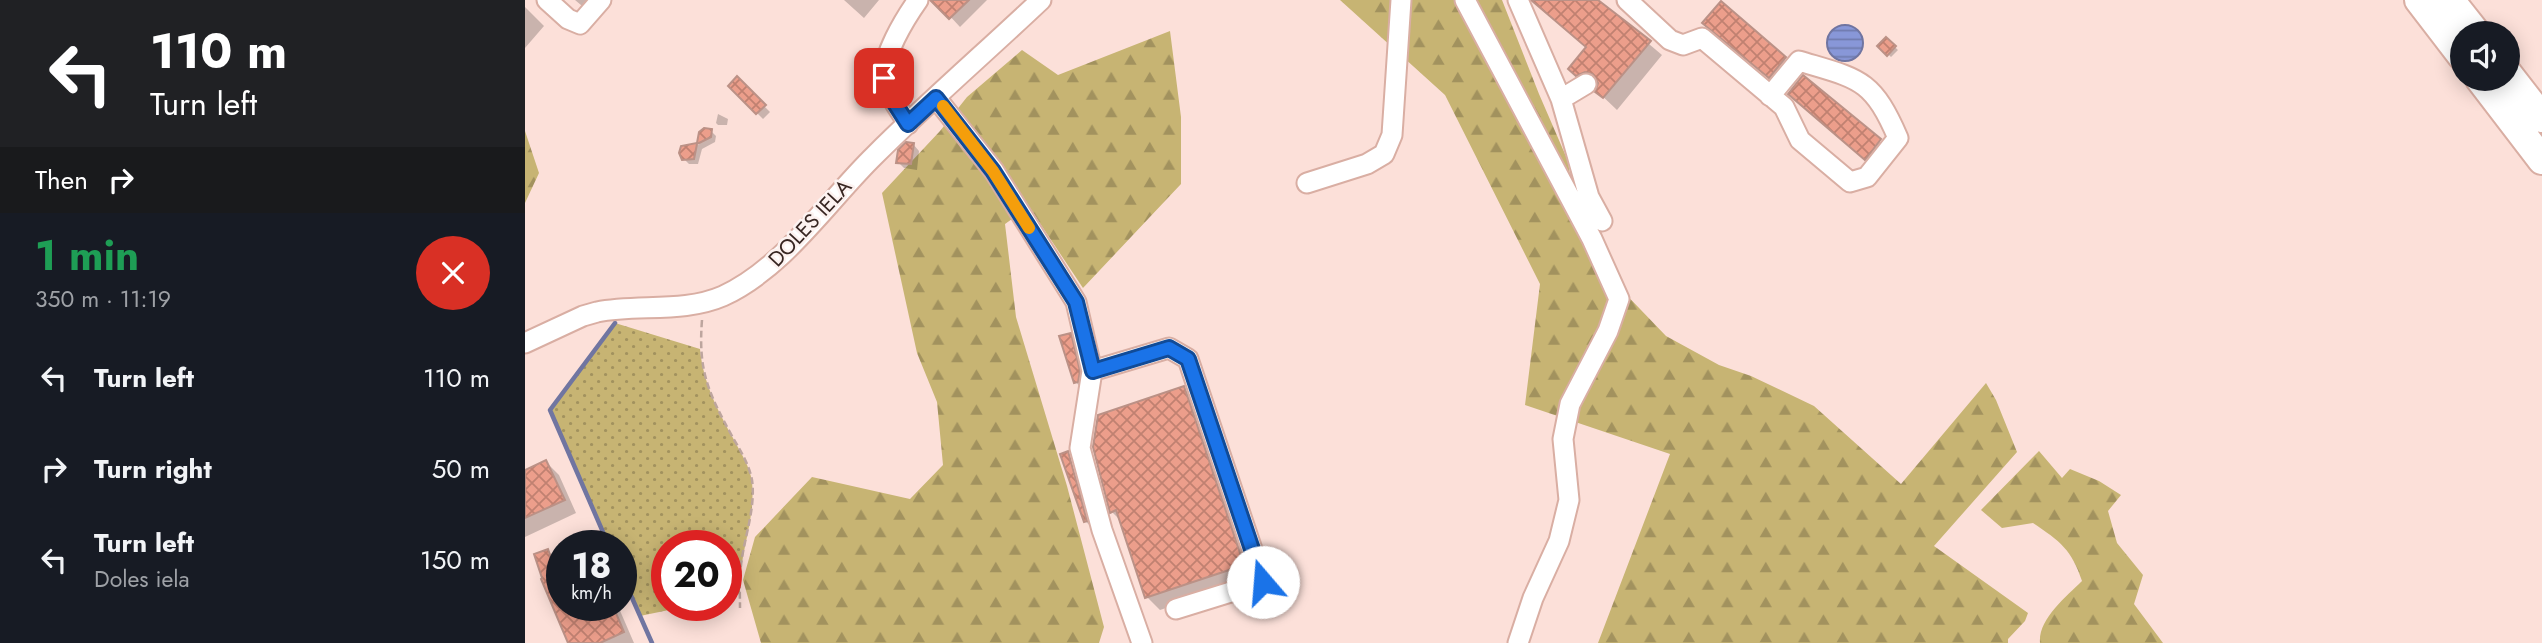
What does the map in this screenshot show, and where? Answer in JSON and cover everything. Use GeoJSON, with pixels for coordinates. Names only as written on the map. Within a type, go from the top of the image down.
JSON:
{"type":"FeatureCollection","features":[{"type":"Feature","properties":{"kind":"highway"},"geometry":{"type":"LineString","coordinates":[[2419,0],[2450,40]]}},
{"type":"Feature","properties":{"kind":"highway"},"geometry":{"type":"LineString","coordinates":[[2450,0],[2467,21]]}},
{"type":"Feature","properties":{"kind":"highway"},"geometry":{"type":"LineString","coordinates":[[2520,90],[2542,118]]}},
{"type":"Feature","properties":{"kind":"highway"},"geometry":{"type":"LineString","coordinates":[[2489,91],[2542,160]]}},
{"type":"Feature","properties":{"kind":"street"},"geometry":{"type":"LineString","coordinates":[[547,0],[568,19],[580,24],[601,0]]}},
{"type":"Feature","properties":{"kind":"street"},"geometry":{"type":"LineString","coordinates":[[908,124],[894,102],[884,78],[891,48],[906,17],[918,0]]}},
{"type":"Feature","properties":{"kind":"street","name":"DOLES IELA"},"geometry":{"type":"LineString","coordinates":[[525,343],[597,312],[704,302],[737,289],[762,273],[862,167],[1041,0]]}},
{"type":"Feature","properties":{"kind":"street"},"geometry":{"type":"LineString","coordinates":[[1307,183],[1367,164],[1384,154],[1392,135],[1401,0]]}},
{"type":"Feature","properties":{"kind":"street"},"geometry":{"type":"LineString","coordinates":[[1465,0],[1592,239],[1619,299],[1608,331],[1570,404],[1563,439],[1569,500],[1559,541],[1533,598],[1518,643]]}},
{"type":"Feature","properties":{"kind":"street"},"geometry":{"type":"LineString","coordinates":[[1518,0],[1562,99],[1589,197],[1602,221]]}},
{"type":"Feature","properties":{"kind":"street"},"geometry":{"type":"LineString","coordinates":[[1627,0],[1640,23],[1670,40],[1683,45],[1702,38],[1770,96],[1784,107],[1800,140],[1850,182],[1867,177],[1898,138],[1890,119],[1870,88],[1854,78],[1799,61],[1770,96]]}},
{"type":"Feature","properties":{"kind":"street"},"geometry":{"type":"LineString","coordinates":[[1562,99],[1586,84]]}},
{"type":"Feature","properties":{"kind":"street"},"geometry":{"type":"LineString","coordinates":[[936,98],[993,171],[1076,302],[1093,371],[1080,448],[1103,530],[1142,643]]}},
{"type":"Feature","properties":{"kind":"street"},"geometry":{"type":"LineString","coordinates":[[1093,371],[1169,348],[1188,359],[1263,582],[1176,609]]}},
{"type":"Feature","properties":{"kind":"path"},"geometry":{"type":"LineString","coordinates":[[704,302],[701,367],[711,397],[747,464],[752,482],[751,510],[742,566]]}},
{"type":"Feature","properties":{"kind":"green space"},"geometry":{"type":"Polygon","coordinates":[[[1340,0],[1502,0],[1568,161],[1578,233],[1615,283],[1666,336],[1719,365],[1751,376],[1814,406],[1901,484],[1986,383],[1996,400],[2017,452],[1934,546],[2028,613],[2025,621],[2008,639],[2008,643],[1598,643],[1670,454],[1525,405],[1540,284],[1445,95],[1340,0]]]}},
{"type":"Feature","properties":{"kind":"green space"},"geometry":{"type":"Polygon","coordinates":[[[1170,31],[1181,117],[1181,184],[1083,288],[1029,207],[1005,224],[1016,317],[1067,486],[1104,627],[1099,643],[761,643],[743,580],[755,537],[812,477],[910,499],[943,465],[937,402],[917,353],[882,193],[940,131],[967,97],[1022,50],[1058,75],[1170,31]]]}},
{"type":"Feature","properties":{"kind":"green space"},"geometry":{"type":"Polygon","coordinates":[[[525,131],[539,173],[525,203],[525,131]]]}},
{"type":"Feature","properties":{"kind":"green space"},"geometry":{"type":"Polygon","coordinates":[[[615,323],[700,349],[704,373],[712,395],[751,476],[752,510],[742,566],[742,530],[651,530],[651,614],[640,616],[637,609],[637,530],[602,530],[550,410],[615,323]]]}},
{"type":"Feature","properties":{"kind":"green space"},"geometry":{"type":"Polygon","coordinates":[[[2039,451],[2062,478],[2070,469],[2099,481],[2121,495],[2108,511],[2117,543],[2143,575],[2134,604],[2163,643],[2040,643],[2043,625],[2048,617],[2082,581],[2078,570],[2064,547],[2033,523],[2002,528],[1981,510],[2039,451]]]}},
{"type":"Feature","properties":{"kind":"water"},"geometry":{"type":"Polygon","coordinates":[[[1845,25],[1858,30],[1863,43],[1858,56],[1845,61],[1832,56],[1827,43],[1832,30],[1845,25]]]}},
{"type":"Feature","properties":{"kind":"building"},"geometry":{"type":"Polygon","coordinates":[[[930,0],[969,0],[949,19],[930,0]]]}},
{"type":"Feature","properties":{"kind":"building"},"geometry":{"type":"Polygon","coordinates":[[[1531,0],[1598,0],[1651,41],[1603,98],[1595,92],[1598,83],[1593,74],[1585,72],[1576,76],[1568,69],[1586,47],[1531,0]]]}},
{"type":"Feature","properties":{"kind":"building"},"geometry":{"type":"Polygon","coordinates":[[[1721,1],[1786,57],[1769,78],[1702,23],[1721,1]]]}},
{"type":"Feature","properties":{"kind":"building"},"geometry":{"type":"Polygon","coordinates":[[[1886,37],[1896,46],[1887,56],[1877,46],[1886,37]]]}},
{"type":"Feature","properties":{"kind":"building"},"geometry":{"type":"Polygon","coordinates":[[[1803,75],[1881,139],[1865,160],[1788,94],[1803,75]]]}},
{"type":"Feature","properties":{"kind":"building"},"geometry":{"type":"Polygon","coordinates":[[[737,76],[766,105],[756,114],[728,86],[737,76]]]}},
{"type":"Feature","properties":{"kind":"building"},"geometry":{"type":"Polygon","coordinates":[[[704,128],[712,129],[711,137],[697,144],[694,159],[682,160],[679,153],[681,146],[697,143],[699,132],[704,128]]]}},
{"type":"Feature","properties":{"kind":"building"},"geometry":{"type":"Polygon","coordinates":[[[906,142],[914,143],[911,164],[896,163],[898,150],[906,142]]]}},
{"type":"Feature","properties":{"kind":"building"},"geometry":{"type":"Polygon","coordinates":[[[1071,333],[1080,371],[1078,382],[1074,383],[1059,336],[1071,333]]]}},
{"type":"Feature","properties":{"kind":"building"},"geometry":{"type":"Polygon","coordinates":[[[1184,386],[1244,565],[1145,598],[1116,510],[1110,513],[1093,447],[1098,415],[1184,386]]]}},
{"type":"Feature","properties":{"kind":"building"},"geometry":{"type":"Polygon","coordinates":[[[1068,451],[1087,521],[1084,522],[1060,454],[1068,451]]]}},
{"type":"Feature","properties":{"kind":"building"},"geometry":{"type":"Polygon","coordinates":[[[546,460],[565,500],[525,518],[525,470],[546,460]]]}},
{"type":"Feature","properties":{"kind":"building"},"geometry":{"type":"Polygon","coordinates":[[[546,550],[546,591],[541,579],[534,554],[546,550]]]}},
{"type":"Feature","properties":{"kind":"building"},"geometry":{"type":"Polygon","coordinates":[[[559,621],[619,621],[624,632],[600,643],[568,643],[559,621]]]}},
{"type":"Feature","properties":{"kind":"waterway"},"geometry":{"type":"LineString","coordinates":[[602,530],[550,410],[615,323]]}},
{"type":"Feature","properties":{"kind":"waterway"},"geometry":{"type":"LineString","coordinates":[[637,609],[652,643]]}},
{"type":"Feature","properties":{"kind":"slow traffic"},"geometry":{"type":"LineString","coordinates":[[943,106],[993,171],[1029,228]]}},
{"type":"Feature","properties":{"kind":"route"},"geometry":{"type":"LineString","coordinates":[[884,78],[894,102],[908,124],[936,98],[993,171],[1076,302],[1093,371],[1169,348],[1188,359],[1263,582]]}}]}
